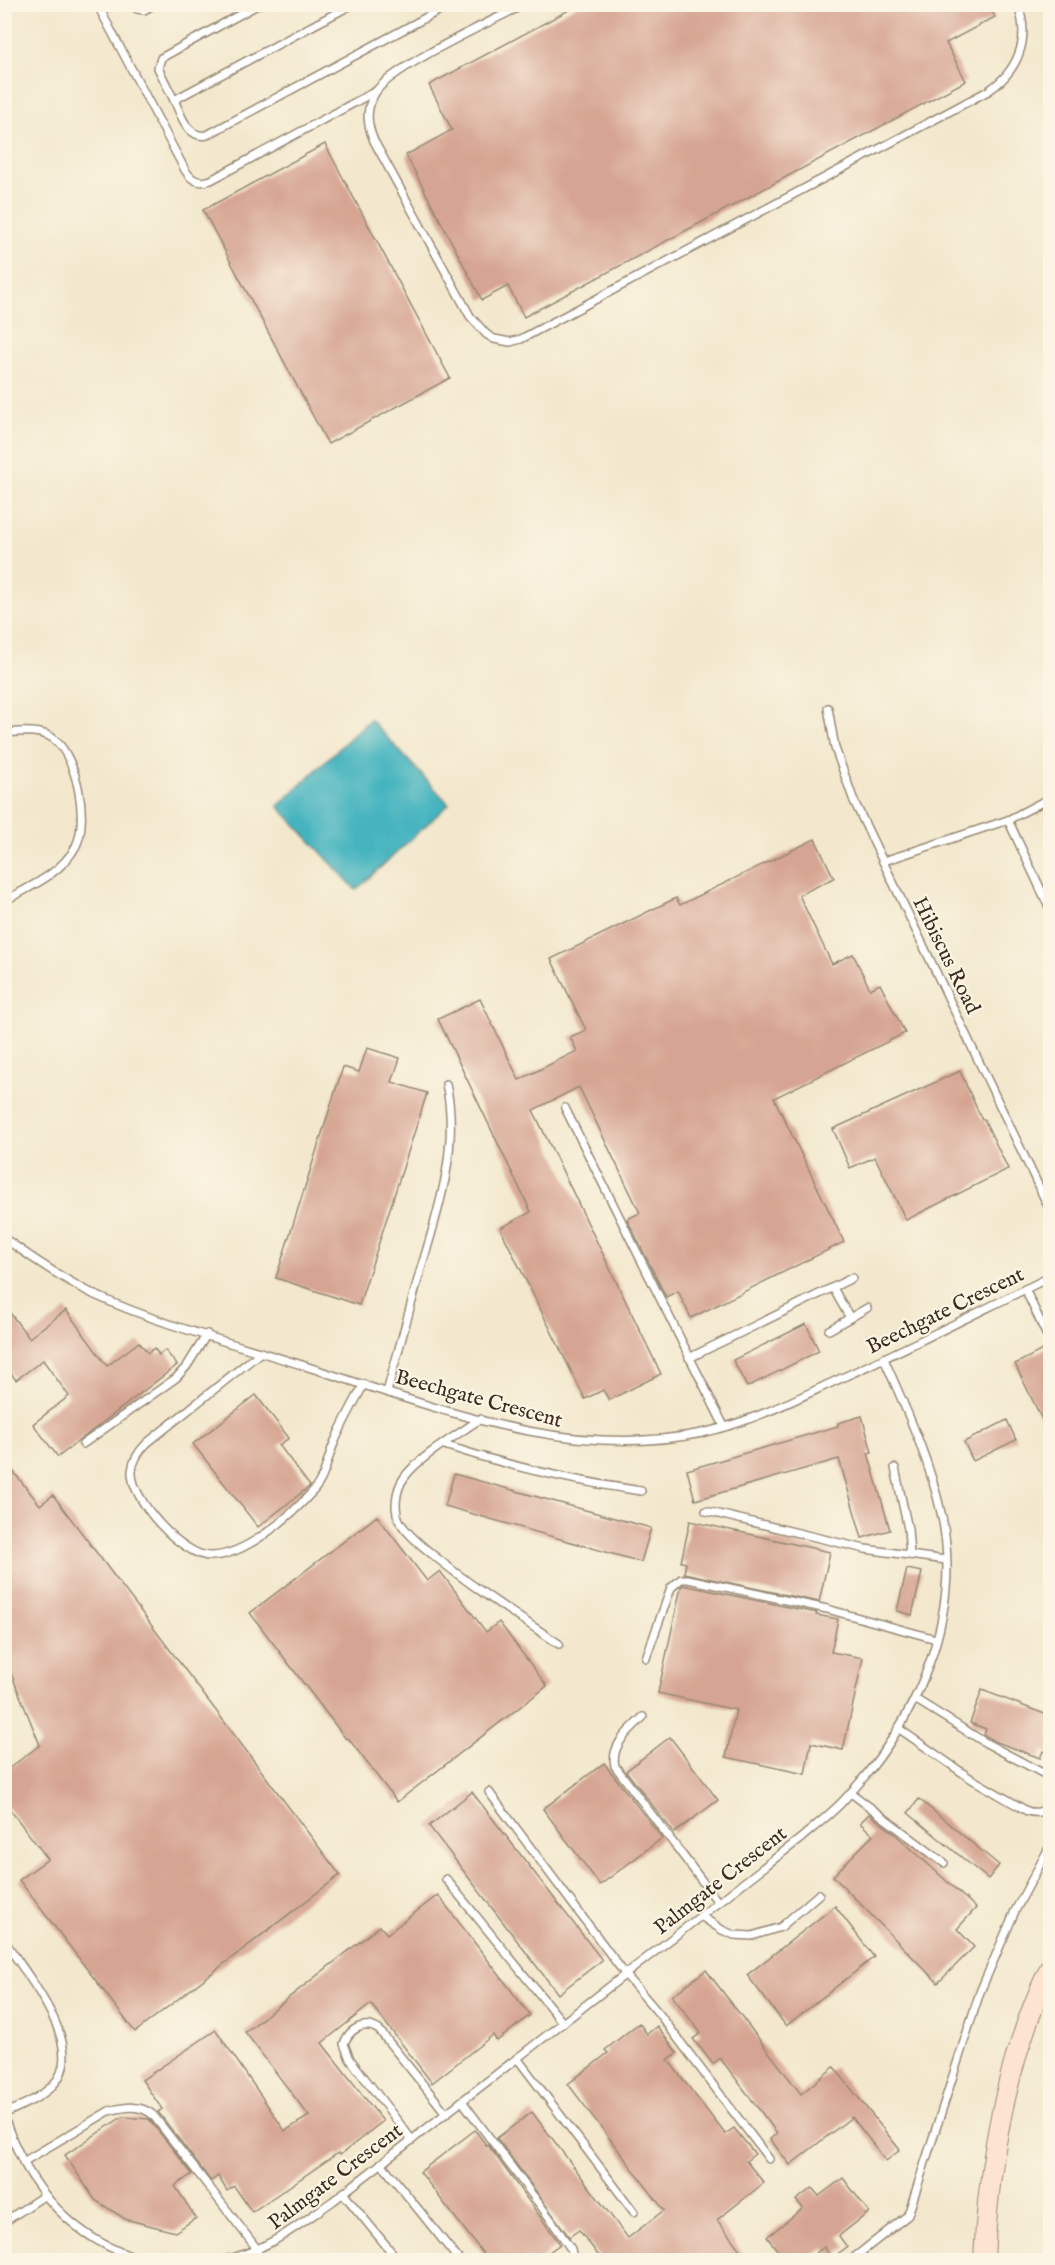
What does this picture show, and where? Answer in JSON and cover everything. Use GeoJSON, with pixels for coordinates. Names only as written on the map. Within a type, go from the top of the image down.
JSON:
{"type":"FeatureCollection","features":[{"type":"Feature","properties":{"kind":"main road"},"geometry":{"type":"LineString","coordinates":[[984,2260],[987,2205],[1005,2103],[1025,2031],[1050,1968]]}},
{"type":"Feature","properties":{"kind":"lane"},"geometry":{"type":"LineString","coordinates":[[97,4],[189,177],[199,182],[211,180],[376,91],[387,80],[436,50],[525,4]]}},
{"type":"Feature","properties":{"kind":"lane"},"geometry":{"type":"LineString","coordinates":[[132,4],[137,9],[144,10],[155,4]]}},
{"type":"Feature","properties":{"kind":"lane"},"geometry":{"type":"LineString","coordinates":[[259,4],[161,58],[158,68],[191,132],[202,136],[207,135],[451,4]]}},
{"type":"Feature","properties":{"kind":"lane"},"geometry":{"type":"LineString","coordinates":[[174,100],[353,4]]}},
{"type":"Feature","properties":{"kind":"lane"},"geometry":{"type":"LineString","coordinates":[[376,91],[369,105],[367,116],[372,135],[385,162],[466,310],[486,334],[502,342],[510,342],[521,339],[988,92],[1007,75],[1021,52],[1022,22],[1017,4]]}},
{"type":"Feature","properties":{"kind":"lane","name":"Hibiscus Road"},"geometry":{"type":"LineString","coordinates":[[828,708],[842,770],[854,801],[1050,1210]]}},
{"type":"Feature","properties":{"kind":"lane"},"geometry":{"type":"LineString","coordinates":[[4,733],[31,732],[53,739],[67,759],[77,784],[82,816],[77,845],[65,862],[44,879],[4,901]]}},
{"type":"Feature","properties":{"kind":"lane"},"geometry":{"type":"LineString","coordinates":[[884,861],[1008,820],[1050,798]]}},
{"type":"Feature","properties":{"kind":"lane"},"geometry":{"type":"LineString","coordinates":[[1008,820],[1050,909]]}},
{"type":"Feature","properties":{"kind":"lane"},"geometry":{"type":"LineString","coordinates":[[387,1392],[446,1174],[452,1132],[451,1105],[446,1084]]}},
{"type":"Feature","properties":{"kind":"lane"},"geometry":{"type":"LineString","coordinates":[[565,1108],[724,1426]]}},
{"type":"Feature","properties":{"kind":"lane","name":"Beechgate Crescent"},"geometry":{"type":"LineString","coordinates":[[4,1239],[59,1275],[96,1295],[146,1315],[387,1392],[480,1419],[554,1437],[612,1442],[663,1440],[724,1426],[763,1414],[884,1359],[1050,1277]]}},
{"type":"Feature","properties":{"kind":"lane"},"geometry":{"type":"LineString","coordinates":[[689,1358],[852,1278]]}},
{"type":"Feature","properties":{"kind":"lane"},"geometry":{"type":"LineString","coordinates":[[833,1288],[850,1318]]}},
{"type":"Feature","properties":{"kind":"lane"},"geometry":{"type":"LineString","coordinates":[[1025,1289],[1050,1342]]}},
{"type":"Feature","properties":{"kind":"lane"},"geometry":{"type":"LineString","coordinates":[[829,1330],[867,1308]]}},
{"type":"Feature","properties":{"kind":"lane"},"geometry":{"type":"LineString","coordinates":[[83,1444],[176,1378],[187,1366],[207,1334]]}},
{"type":"Feature","properties":{"kind":"lane"},"geometry":{"type":"LineString","coordinates":[[261,1352],[147,1443],[134,1462],[132,1478],[141,1497],[179,1543],[202,1556],[222,1556],[250,1544],[313,1492],[324,1474],[335,1440],[364,1384]]}},
{"type":"Feature","properties":{"kind":"lane","name":"Palmgate Crescent"},"geometry":{"type":"LineString","coordinates":[[224,2260],[272,2244],[343,2193],[800,1839],[850,1793],[898,1728],[915,1699],[936,1639],[946,1584],[946,1560],[942,1519],[925,1453],[884,1359]]}},
{"type":"Feature","properties":{"kind":"lane"},"geometry":{"type":"LineString","coordinates":[[480,1419],[412,1467],[403,1479],[398,1492],[396,1506],[399,1521],[413,1538],[456,1574],[559,1644]]}},
{"type":"Feature","properties":{"kind":"lane"},"geometry":{"type":"LineString","coordinates":[[444,1445],[541,1473],[580,1482],[641,1491]]}},
{"type":"Feature","properties":{"kind":"lane"},"geometry":{"type":"LineString","coordinates":[[895,1468],[908,1529],[910,1555]]}},
{"type":"Feature","properties":{"kind":"lane"},"geometry":{"type":"LineString","coordinates":[[706,1511],[854,1546],[946,1560]]}},
{"type":"Feature","properties":{"kind":"lane"},"geometry":{"type":"LineString","coordinates":[[646,1658],[671,1588],[681,1579],[845,1614],[936,1639]]}},
{"type":"Feature","properties":{"kind":"lane"},"geometry":{"type":"LineString","coordinates":[[915,1699],[976,1737],[1050,1777]]}},
{"type":"Feature","properties":{"kind":"lane"},"geometry":{"type":"LineString","coordinates":[[644,1717],[616,1747],[613,1760],[615,1766],[718,1902]]}},
{"type":"Feature","properties":{"kind":"lane"},"geometry":{"type":"LineString","coordinates":[[898,1728],[970,1778],[1027,1811],[1041,1812],[1050,1806]]}},
{"type":"Feature","properties":{"kind":"lane"},"geometry":{"type":"LineString","coordinates":[[489,1792],[625,1974],[660,2015],[770,2159]]}},
{"type":"Feature","properties":{"kind":"lane"},"geometry":{"type":"LineString","coordinates":[[850,1793],[944,1863]]}},
{"type":"Feature","properties":{"kind":"lane"},"geometry":{"type":"LineString","coordinates":[[851,2260],[907,2216],[980,1992],[1015,1911],[1050,1846]]}},
{"type":"Feature","properties":{"kind":"lane"},"geometry":{"type":"LineString","coordinates":[[446,1879],[563,2023]]}},
{"type":"Feature","properties":{"kind":"lane"},"geometry":{"type":"LineString","coordinates":[[701,1916],[734,1935],[753,1936],[781,1927],[819,1894]]}},
{"type":"Feature","properties":{"kind":"lane"},"geometry":{"type":"LineString","coordinates":[[5,1941],[56,2021],[63,2043],[64,2060],[61,2074],[53,2085],[4,2116],[23,2162],[45,2195],[85,2235],[112,2249],[143,2260]]}},
{"type":"Feature","properties":{"kind":"lane"},"geometry":{"type":"LineString","coordinates":[[411,2140],[350,2059],[344,2044],[349,2034],[358,2026],[367,2025],[378,2030],[446,2113]]}},
{"type":"Feature","properties":{"kind":"lane"},"geometry":{"type":"LineString","coordinates":[[517,2058],[634,2212]]}},
{"type":"Feature","properties":{"kind":"lane"},"geometry":{"type":"LineString","coordinates":[[462,2101],[549,2217],[571,2249],[573,2260]]}},
{"type":"Feature","properties":{"kind":"lane"},"geometry":{"type":"LineString","coordinates":[[23,2162],[109,2111],[122,2107],[140,2108],[153,2115],[258,2250]]}},
{"type":"Feature","properties":{"kind":"lane"},"geometry":{"type":"LineString","coordinates":[[381,2163],[459,2260]]}},
{"type":"Feature","properties":{"kind":"lane"},"geometry":{"type":"LineString","coordinates":[[343,2193],[398,2260]]}},
{"type":"Feature","properties":{"kind":"lane"},"geometry":{"type":"LineString","coordinates":[[4,2222],[45,2195]]}},
{"type":"Feature","properties":{"kind":"water"},"geometry":{"type":"Polygon","coordinates":[[[370,719],[449,804],[356,890],[278,806],[370,719]]]}},
{"type":"Feature","properties":{"kind":"building"},"geometry":{"type":"Polygon","coordinates":[[[580,4],[988,4],[995,17],[946,43],[966,81],[524,317],[508,286],[482,300],[406,155],[452,130],[429,85],[580,4]]]}},
{"type":"Feature","properties":{"kind":"building"},"geometry":{"type":"Polygon","coordinates":[[[325,144],[450,378],[328,444],[203,210],[325,144]]]}},
{"type":"Feature","properties":{"kind":"building"},"geometry":{"type":"Polygon","coordinates":[[[815,839],[834,878],[799,895],[832,964],[853,954],[870,989],[880,984],[905,1033],[774,1098],[844,1242],[691,1318],[678,1291],[666,1297],[627,1219],[640,1213],[579,1087],[533,1110],[661,1374],[609,1400],[603,1390],[585,1399],[500,1228],[531,1212],[438,1019],[480,999],[519,1080],[577,1051],[570,1037],[586,1030],[551,959],[676,898],[680,905],[815,839]]]}},
{"type":"Feature","properties":{"kind":"building"},"geometry":{"type":"Polygon","coordinates":[[[367,1048],[400,1058],[392,1082],[427,1093],[359,1305],[276,1278],[343,1067],[359,1072],[367,1048]]]}},
{"type":"Feature","properties":{"kind":"building"},"geometry":{"type":"Polygon","coordinates":[[[960,1071],[1008,1169],[906,1220],[875,1157],[850,1168],[833,1129],[960,1071]]]}},
{"type":"Feature","properties":{"kind":"building"},"geometry":{"type":"Polygon","coordinates":[[[4,1305],[29,1338],[66,1310],[107,1366],[139,1342],[148,1353],[154,1348],[159,1355],[165,1350],[177,1365],[58,1457],[33,1424],[69,1396],[43,1360],[16,1380],[4,1365],[4,1305]]]}},
{"type":"Feature","properties":{"kind":"building"},"geometry":{"type":"Polygon","coordinates":[[[806,1324],[819,1351],[747,1387],[733,1360],[806,1324]]]}},
{"type":"Feature","properties":{"kind":"building"},"geometry":{"type":"Polygon","coordinates":[[[1050,1348],[1050,1436],[1015,1364],[1050,1348]]]}},
{"type":"Feature","properties":{"kind":"building"},"geometry":{"type":"Polygon","coordinates":[[[256,1395],[289,1438],[279,1445],[310,1486],[258,1527],[193,1444],[256,1395]]]}},
{"type":"Feature","properties":{"kind":"building"},"geometry":{"type":"Polygon","coordinates":[[[862,1416],[872,1452],[868,1453],[890,1530],[862,1538],[839,1459],[695,1500],[687,1470],[838,1426],[838,1423],[862,1416]]]}},
{"type":"Feature","properties":{"kind":"building"},"geometry":{"type":"Polygon","coordinates":[[[1007,1420],[1016,1440],[973,1461],[964,1442],[1007,1420]]]}},
{"type":"Feature","properties":{"kind":"building"},"geometry":{"type":"Polygon","coordinates":[[[4,1460],[40,1505],[53,1495],[340,1875],[135,2032],[19,1880],[48,1859],[4,1802],[4,1772],[40,1745],[4,1656],[4,1460]]]}},
{"type":"Feature","properties":{"kind":"building"},"geometry":{"type":"Polygon","coordinates":[[[454,1474],[651,1528],[641,1562],[445,1506],[454,1474]]]}},
{"type":"Feature","properties":{"kind":"building"},"geometry":{"type":"Polygon","coordinates":[[[377,1516],[427,1581],[440,1571],[486,1632],[499,1622],[547,1686],[397,1802],[250,1613],[377,1516]]]}},
{"type":"Feature","properties":{"kind":"building"},"geometry":{"type":"Polygon","coordinates":[[[690,1521],[830,1552],[819,1602],[684,1573],[686,1563],[681,1562],[690,1521]]]}},
{"type":"Feature","properties":{"kind":"building"},"geometry":{"type":"Polygon","coordinates":[[[907,1569],[922,1572],[912,1615],[897,1611],[907,1569]]]}},
{"type":"Feature","properties":{"kind":"building"},"geometry":{"type":"Polygon","coordinates":[[[683,1585],[838,1619],[831,1652],[863,1658],[843,1750],[811,1743],[805,1774],[726,1757],[736,1710],[658,1693],[683,1585]]]}},
{"type":"Feature","properties":{"kind":"building"},"geometry":{"type":"Polygon","coordinates":[[[982,1690],[1050,1716],[1050,1754],[1043,1751],[1040,1758],[997,1742],[984,1735],[986,1729],[970,1723],[982,1690]]]}},
{"type":"Feature","properties":{"kind":"building"},"geometry":{"type":"Polygon","coordinates":[[[670,1737],[718,1800],[674,1833],[626,1771],[670,1737]]]}},
{"type":"Feature","properties":{"kind":"building"},"geometry":{"type":"Polygon","coordinates":[[[604,1763],[662,1838],[600,1885],[543,1809],[604,1763]]]}},
{"type":"Feature","properties":{"kind":"building"},"geometry":{"type":"Polygon","coordinates":[[[472,1792],[602,1960],[558,1994],[429,1826],[472,1792]]]}},
{"type":"Feature","properties":{"kind":"building"},"geometry":{"type":"Polygon","coordinates":[[[919,1799],[999,1865],[988,1879],[908,1813],[919,1799]]]}},
{"type":"Feature","properties":{"kind":"building"},"geometry":{"type":"Polygon","coordinates":[[[869,1814],[894,1833],[976,1908],[957,1929],[974,1947],[938,1983],[833,1876],[873,1835],[860,1823],[869,1814]]]}},
{"type":"Feature","properties":{"kind":"building"},"geometry":{"type":"Polygon","coordinates":[[[438,1895],[530,2015],[497,2041],[493,2035],[432,2083],[371,2004],[322,2043],[383,2121],[340,2155],[338,2153],[252,2212],[234,2186],[227,2191],[218,2176],[211,2181],[158,2112],[162,2109],[142,2080],[216,2030],[285,2131],[309,2116],[245,2032],[380,1926],[387,1934],[438,1895]]]}},
{"type":"Feature","properties":{"kind":"building"},"geometry":{"type":"Polygon","coordinates":[[[835,1906],[874,1957],[786,2026],[747,1975],[835,1906]]]}},
{"type":"Feature","properties":{"kind":"building"},"geometry":{"type":"Polygon","coordinates":[[[706,1970],[801,2094],[834,2067],[900,2150],[886,2161],[852,2117],[790,2165],[770,2139],[777,2133],[720,2058],[713,2064],[693,2039],[701,2033],[672,1996],[706,1970]]]}},
{"type":"Feature","properties":{"kind":"building"},"geometry":{"type":"Polygon","coordinates":[[[639,2023],[647,2034],[657,2026],[677,2053],[668,2060],[725,2134],[734,2128],[755,2154],[746,2161],[764,2183],[717,2220],[748,2260],[602,2260],[579,2230],[569,2237],[497,2138],[532,2112],[628,2238],[664,2210],[568,2084],[608,2053],[605,2050],[639,2023]]]}},
{"type":"Feature","properties":{"kind":"building"},"geometry":{"type":"Polygon","coordinates":[[[122,2117],[149,2119],[192,2174],[175,2186],[196,2218],[175,2232],[125,2219],[95,2200],[65,2155],[122,2117]]]}},
{"type":"Feature","properties":{"kind":"building"},"geometry":{"type":"Polygon","coordinates":[[[475,2130],[560,2244],[538,2260],[488,2260],[420,2172],[475,2130]]]}},
{"type":"Feature","properties":{"kind":"building"},"geometry":{"type":"Polygon","coordinates":[[[843,2178],[869,2212],[839,2236],[847,2247],[832,2258],[824,2247],[807,2260],[785,2260],[767,2237],[803,2208],[796,2200],[812,2188],[819,2196],[843,2178]]]}}]}
